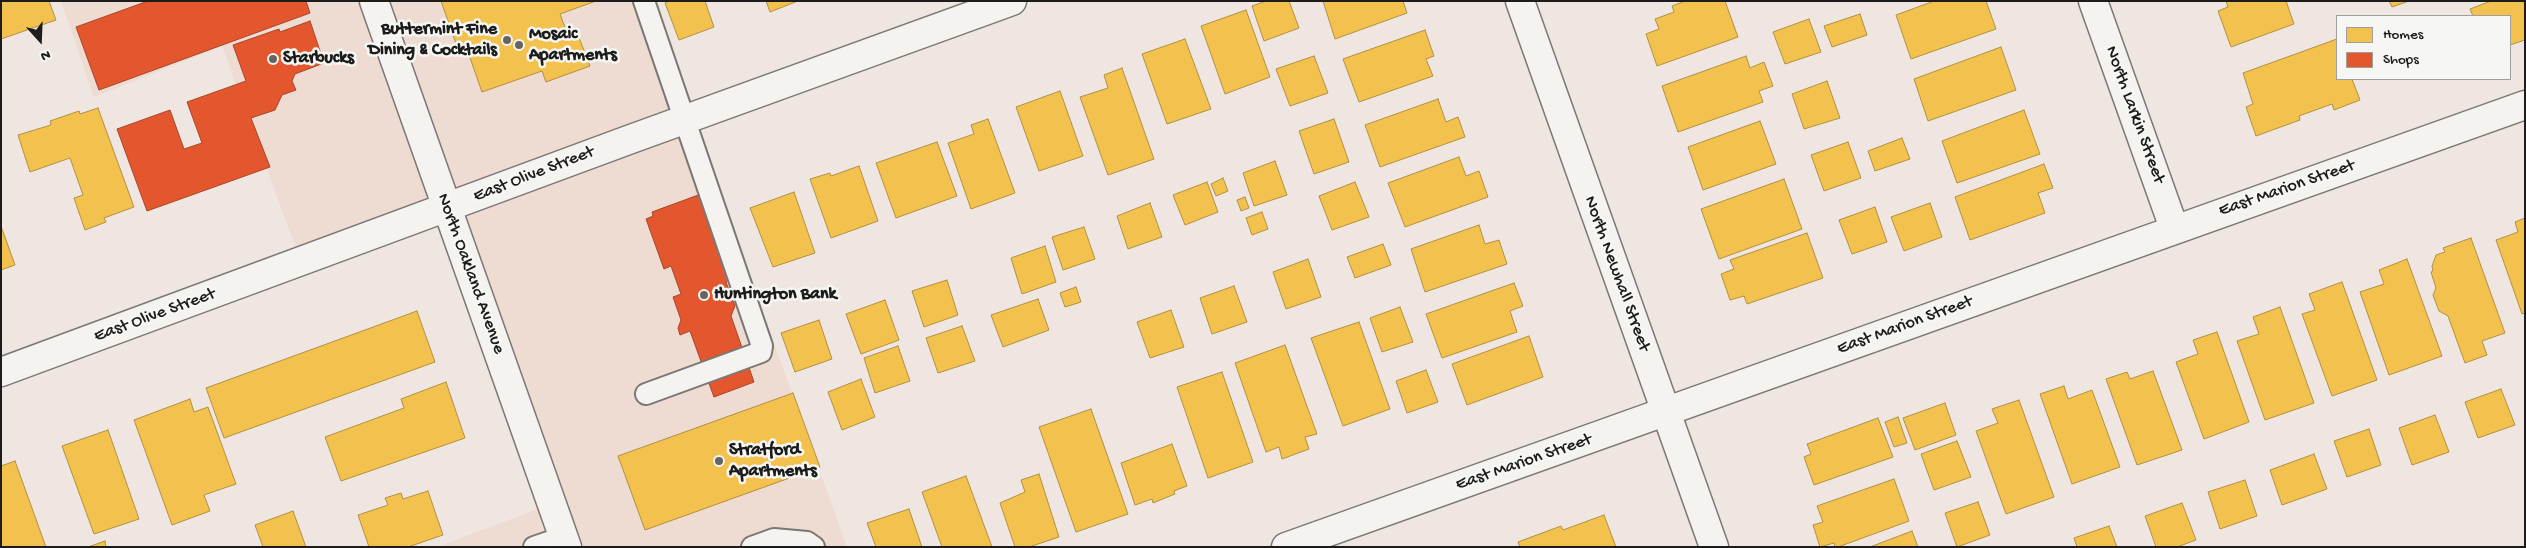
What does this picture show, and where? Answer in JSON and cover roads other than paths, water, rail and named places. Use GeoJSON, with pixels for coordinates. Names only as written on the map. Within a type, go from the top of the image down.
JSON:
{"type":"FeatureCollection","features":[{"type":"Feature","properties":{"kind":"street","name":"North Oakland Avenue"},"geometry":{"type":"LineString","coordinates":[[374,1],[565,542]]}},
{"type":"Feature","properties":{"kind":"street","name":"North Newhall Street"},"geometry":{"type":"LineString","coordinates":[[1520,1],[1714,547]]}},
{"type":"Feature","properties":{"kind":"street","name":"North Larkin Street"},"geometry":{"type":"LineString","coordinates":[[2093,1],[2174,228]]}},
{"type":"Feature","properties":{"kind":"street","name":"East Olive Street"},"geometry":{"type":"LineString","coordinates":[[1,372],[1002,3]]}},
{"type":"Feature","properties":{"kind":"street","name":"East Marion Street"},"geometry":{"type":"LineString","coordinates":[[1286,547],[1666,413],[2174,228],[2525,105]]}},
{"type":"Feature","properties":{"kind":"lane"},"geometry":{"type":"LineString","coordinates":[[644,1],[762,346],[761,352],[646,394]]}},
{"type":"Feature","properties":{"kind":"lane"},"geometry":{"type":"LineString","coordinates":[[752,547],[774,538],[806,542],[814,547]]}},
{"type":"Feature","properties":{"kind":"lane"},"geometry":{"type":"LineString","coordinates":[[534,547],[565,542]]}},
{"type":"Feature","properties":{"kind":"place","name":"Buttermint Fine Dining & Cocktails"},"geometry":{"type":"Point","coordinates":[507,40]}},
{"type":"Feature","properties":{"kind":"place","name":"Mosaic Apartments"},"geometry":{"type":"Point","coordinates":[519,45]}},
{"type":"Feature","properties":{"kind":"place","name":"Starbucks"},"geometry":{"type":"Point","coordinates":[273,59]}},
{"type":"Feature","properties":{"kind":"place","name":"Huntington Bank"},"geometry":{"type":"Point","coordinates":[704,295]}},
{"type":"Feature","properties":{"kind":"place","name":"Stratford Apartments"},"geometry":{"type":"Point","coordinates":[719,461]}}]}
